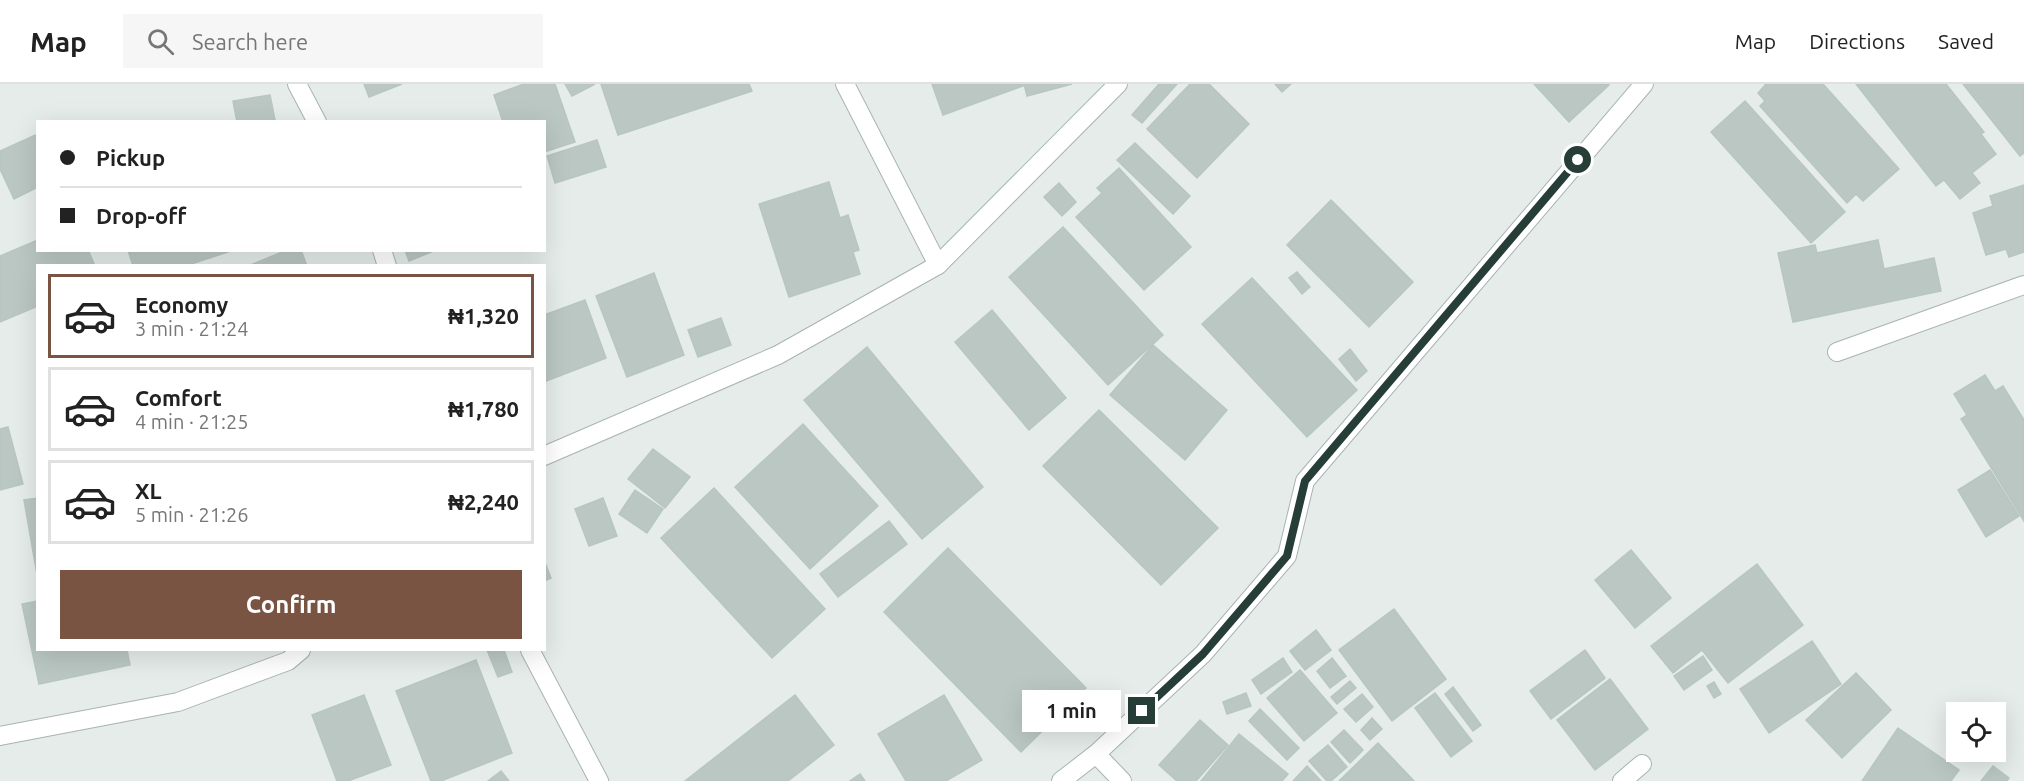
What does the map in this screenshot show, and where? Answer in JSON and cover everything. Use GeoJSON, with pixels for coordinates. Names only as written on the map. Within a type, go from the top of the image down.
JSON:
{"type":"FeatureCollection","features":[{"type":"Feature","properties":{"kind":"street"},"geometry":{"type":"LineString","coordinates":[[297,84],[316,120]]}},
{"type":"Feature","properties":{"kind":"street"},"geometry":{"type":"LineString","coordinates":[[845,84],[938,265]]}},
{"type":"Feature","properties":{"kind":"street"},"geometry":{"type":"LineString","coordinates":[[546,455],[778,355],[938,265],[1118,84]]}},
{"type":"Feature","properties":{"kind":"street"},"geometry":{"type":"LineString","coordinates":[[1061,781],[1096,754],[1203,654],[1287,556],[1305,481],[1644,84]]}},
{"type":"Feature","properties":{"kind":"street"},"geometry":{"type":"LineString","coordinates":[[1837,352],[2024,285]]}},
{"type":"Feature","properties":{"kind":"street"},"geometry":{"type":"LineString","coordinates":[[0,736],[178,702],[288,661],[300,651]]}},
{"type":"Feature","properties":{"kind":"street"},"geometry":{"type":"LineString","coordinates":[[531,651],[599,781]]}},
{"type":"Feature","properties":{"kind":"street"},"geometry":{"type":"LineString","coordinates":[[1096,754],[1122,781]]}},
{"type":"Feature","properties":{"kind":"street"},"geometry":{"type":"LineString","coordinates":[[1622,781],[1642,764]]}},
{"type":"Feature","properties":{"kind":"building"},"geometry":{"type":"Polygon","coordinates":[[[364,84],[402,84],[369,97],[364,84]]]}},
{"type":"Feature","properties":{"kind":"building"},"geometry":{"type":"Polygon","coordinates":[[[524,84],[555,84],[575,142],[546,151],[546,120],[502,120],[494,95],[524,84]]]}},
{"type":"Feature","properties":{"kind":"building"},"geometry":{"type":"Polygon","coordinates":[[[565,84],[595,84],[572,96],[565,84]]]}},
{"type":"Feature","properties":{"kind":"building"},"geometry":{"type":"Polygon","coordinates":[[[601,84],[749,84],[752,91],[618,135],[601,84]]]}},
{"type":"Feature","properties":{"kind":"building"},"geometry":{"type":"Polygon","coordinates":[[[932,84],[1023,84],[1023,86],[943,115],[932,84]]]}},
{"type":"Feature","properties":{"kind":"building"},"geometry":{"type":"Polygon","coordinates":[[[1024,84],[1072,84],[1027,96],[1024,84]]]}},
{"type":"Feature","properties":{"kind":"building"},"geometry":{"type":"Polygon","coordinates":[[[1159,84],[1177,84],[1142,123],[1132,115],[1159,84]]]}},
{"type":"Feature","properties":{"kind":"building"},"geometry":{"type":"Polygon","coordinates":[[[1190,84],[1209,84],[1249,124],[1197,178],[1147,129],[1190,84]]]}},
{"type":"Feature","properties":{"kind":"building"},"geometry":{"type":"Polygon","coordinates":[[[1275,84],[1291,84],[1282,92],[1275,84]]]}},
{"type":"Feature","properties":{"kind":"building"},"geometry":{"type":"Polygon","coordinates":[[[1534,84],[1608,84],[1609,85],[1569,122],[1534,84]]]}},
{"type":"Feature","properties":{"kind":"building"},"geometry":{"type":"Polygon","coordinates":[[[1766,84],[1823,84],[1899,169],[1863,201],[1856,194],[1847,203],[1760,106],[1765,101],[1758,93],[1766,84]]]}},
{"type":"Feature","properties":{"kind":"building"},"geometry":{"type":"Polygon","coordinates":[[[1856,84],[1946,84],[1984,132],[1981,134],[1996,154],[1972,173],[1980,183],[1960,199],[1944,180],[1936,186],[1856,84]]]}},
{"type":"Feature","properties":{"kind":"building"},"geometry":{"type":"Polygon","coordinates":[[[1963,84],[2024,84],[2024,153],[2020,156],[1963,84]]]}},
{"type":"Feature","properties":{"kind":"building"},"geometry":{"type":"Polygon","coordinates":[[[270,95],[275,120],[237,120],[233,101],[270,95]]]}},
{"type":"Feature","properties":{"kind":"building"},"geometry":{"type":"Polygon","coordinates":[[[1745,101],[1845,212],[1811,243],[1711,132],[1745,101]]]}},
{"type":"Feature","properties":{"kind":"building"},"geometry":{"type":"Polygon","coordinates":[[[36,135],[36,188],[14,199],[0,169],[0,151],[36,135]]]}},
{"type":"Feature","properties":{"kind":"building"},"geometry":{"type":"Polygon","coordinates":[[[597,140],[606,167],[555,183],[547,156],[597,140]]]}},
{"type":"Feature","properties":{"kind":"building"},"geometry":{"type":"Polygon","coordinates":[[[1135,143],[1190,196],[1173,214],[1117,160],[1135,143]]]}},
{"type":"Feature","properties":{"kind":"building"},"geometry":{"type":"Polygon","coordinates":[[[1119,168],[1191,247],[1144,290],[1076,217],[1102,193],[1097,188],[1119,168]]]}},
{"type":"Feature","properties":{"kind":"building"},"geometry":{"type":"Polygon","coordinates":[[[829,182],[840,218],[848,215],[859,250],[853,252],[860,274],[789,297],[759,204],[829,182]]]}},
{"type":"Feature","properties":{"kind":"building"},"geometry":{"type":"Polygon","coordinates":[[[1059,183],[1076,202],[1062,216],[1044,197],[1059,183]]]}},
{"type":"Feature","properties":{"kind":"building"},"geometry":{"type":"Polygon","coordinates":[[[2024,185],[2024,252],[2009,257],[2006,249],[1986,255],[1973,213],[1993,206],[1990,196],[2024,185]]]}},
{"type":"Feature","properties":{"kind":"building"},"geometry":{"type":"Polygon","coordinates":[[[1331,200],[1413,282],[1369,327],[1287,245],[1331,200]]]}},
{"type":"Feature","properties":{"kind":"building"},"geometry":{"type":"Polygon","coordinates":[[[1063,227],[1163,335],[1108,385],[1009,277],[1063,227]]]}},
{"type":"Feature","properties":{"kind":"building"},"geometry":{"type":"Polygon","coordinates":[[[1878,240],[1884,269],[1934,258],[1941,291],[1793,322],[1778,253],[1815,245],[1817,253],[1878,240]]]}},
{"type":"Feature","properties":{"kind":"building"},"geometry":{"type":"Polygon","coordinates":[[[36,241],[36,252],[89,252],[94,264],[36,264],[36,307],[0,322],[0,256],[36,241]]]}},
{"type":"Feature","properties":{"kind":"building"},"geometry":{"type":"Polygon","coordinates":[[[129,252],[228,252],[191,264],[132,264],[129,252]]]}},
{"type":"Feature","properties":{"kind":"building"},"geometry":{"type":"Polygon","coordinates":[[[282,252],[302,252],[306,264],[253,264],[282,252]]]}},
{"type":"Feature","properties":{"kind":"building"},"geometry":{"type":"Polygon","coordinates":[[[406,252],[431,252],[409,261],[406,252]]]}},
{"type":"Feature","properties":{"kind":"building"},"geometry":{"type":"Polygon","coordinates":[[[1297,272],[1310,287],[1302,294],[1289,278],[1297,272]]]}},
{"type":"Feature","properties":{"kind":"building"},"geometry":{"type":"Polygon","coordinates":[[[654,273],[684,355],[627,377],[596,296],[654,273]]]}},
{"type":"Feature","properties":{"kind":"building"},"geometry":{"type":"Polygon","coordinates":[[[1252,278],[1357,390],[1307,437],[1202,324],[1252,278]]]}},
{"type":"Feature","properties":{"kind":"building"},"geometry":{"type":"Polygon","coordinates":[[[585,300],[606,358],[546,381],[546,314],[585,300]]]}},
{"type":"Feature","properties":{"kind":"building"},"geometry":{"type":"Polygon","coordinates":[[[992,310],[1066,398],[1029,430],[955,342],[992,310]]]}},
{"type":"Feature","properties":{"kind":"building"},"geometry":{"type":"Polygon","coordinates":[[[721,318],[731,345],[698,357],[688,330],[721,318]]]}},
{"type":"Feature","properties":{"kind":"building"},"geometry":{"type":"Polygon","coordinates":[[[1153,345],[1227,410],[1185,460],[1110,395],[1153,345]]]}},
{"type":"Feature","properties":{"kind":"building"},"geometry":{"type":"Polygon","coordinates":[[[867,347],[983,487],[922,539],[804,400],[867,347]]]}},
{"type":"Feature","properties":{"kind":"building"},"geometry":{"type":"Polygon","coordinates":[[[1350,349],[1367,371],[1356,381],[1339,359],[1350,349]]]}},
{"type":"Feature","properties":{"kind":"building"},"geometry":{"type":"Polygon","coordinates":[[[1985,375],[1995,391],[2003,386],[2024,420],[2024,521],[1961,419],[1967,415],[1954,394],[1985,375]]]}},
{"type":"Feature","properties":{"kind":"building"},"geometry":{"type":"Polygon","coordinates":[[[1099,410],[1218,528],[1161,585],[1043,466],[1099,410]]]}},
{"type":"Feature","properties":{"kind":"building"},"geometry":{"type":"Polygon","coordinates":[[[803,424],[878,506],[810,569],[735,487],[803,424]]]}},
{"type":"Feature","properties":{"kind":"building"},"geometry":{"type":"Polygon","coordinates":[[[8,427],[23,484],[0,490],[0,429],[8,427]]]}},
{"type":"Feature","properties":{"kind":"building"},"geometry":{"type":"Polygon","coordinates":[[[653,449],[690,477],[665,508],[628,479],[653,449]]]}},
{"type":"Feature","properties":{"kind":"building"},"geometry":{"type":"Polygon","coordinates":[[[1990,470],[2019,516],[1986,537],[1958,490],[1990,470]]]}},
{"type":"Feature","properties":{"kind":"building"},"geometry":{"type":"Polygon","coordinates":[[[714,488],[825,609],[772,658],[661,538],[714,488]]]}},
{"type":"Feature","properties":{"kind":"building"},"geometry":{"type":"Polygon","coordinates":[[[635,490],[663,509],[647,533],[619,514],[635,490]]]}},
{"type":"Feature","properties":{"kind":"building"},"geometry":{"type":"Polygon","coordinates":[[[36,498],[36,569],[24,500],[36,498]]]}},
{"type":"Feature","properties":{"kind":"building"},"geometry":{"type":"Polygon","coordinates":[[[603,498],[617,536],[589,546],[575,509],[603,498]]]}},
{"type":"Feature","properties":{"kind":"building"},"geometry":{"type":"Polygon","coordinates":[[[889,521],[907,544],[838,597],[820,574],[889,521]]]}},
{"type":"Feature","properties":{"kind":"building"},"geometry":{"type":"Polygon","coordinates":[[[948,548],[1086,688],[1021,752],[884,612],[948,548]]]}},
{"type":"Feature","properties":{"kind":"building"},"geometry":{"type":"Polygon","coordinates":[[[1631,550],[1671,598],[1635,628],[1595,580],[1631,550]]]}},
{"type":"Feature","properties":{"kind":"building"},"geometry":{"type":"Polygon","coordinates":[[[1757,564],[1803,625],[1728,683],[1702,650],[1673,673],[1651,646],[1757,564]]]}},
{"type":"Feature","properties":{"kind":"building"},"geometry":{"type":"Polygon","coordinates":[[[546,565],[551,578],[546,580],[546,565]]]}},
{"type":"Feature","properties":{"kind":"building"},"geometry":{"type":"Polygon","coordinates":[[[36,601],[36,651],[127,651],[130,665],[39,684],[22,604],[36,601]]]}},
{"type":"Feature","properties":{"kind":"building"},"geometry":{"type":"Polygon","coordinates":[[[1394,609],[1446,679],[1392,721],[1339,650],[1394,609]]]}},
{"type":"Feature","properties":{"kind":"building"},"geometry":{"type":"Polygon","coordinates":[[[1316,630],[1331,650],[1305,670],[1290,651],[1316,630]]]}},
{"type":"Feature","properties":{"kind":"building"},"geometry":{"type":"Polygon","coordinates":[[[1812,641],[1841,684],[1769,733],[1740,689],[1812,641]]]}},
{"type":"Feature","properties":{"kind":"building"},"geometry":{"type":"Polygon","coordinates":[[[1585,650],[1605,678],[1551,719],[1530,691],[1585,650]]]}},
{"type":"Feature","properties":{"kind":"building"},"geometry":{"type":"Polygon","coordinates":[[[487,651],[504,651],[512,672],[498,677],[487,651]]]}},
{"type":"Feature","properties":{"kind":"building"},"geometry":{"type":"Polygon","coordinates":[[[1703,656],[1712,670],[1684,690],[1674,676],[1703,656]]]}},
{"type":"Feature","properties":{"kind":"building"},"geometry":{"type":"Polygon","coordinates":[[[1283,658],[1292,672],[1261,694],[1252,680],[1283,658]]]}},
{"type":"Feature","properties":{"kind":"building"},"geometry":{"type":"Polygon","coordinates":[[[1332,658],[1346,676],[1330,688],[1317,671],[1332,658]]]}},
{"type":"Feature","properties":{"kind":"building"},"geometry":{"type":"Polygon","coordinates":[[[476,660],[512,753],[441,781],[431,781],[396,691],[476,660]]]}},
{"type":"Feature","properties":{"kind":"building"},"geometry":{"type":"Polygon","coordinates":[[[1300,670],[1337,713],[1304,741],[1267,698],[1300,670]]]}},
{"type":"Feature","properties":{"kind":"building"},"geometry":{"type":"Polygon","coordinates":[[[1856,673],[1891,710],[1842,758],[1806,720],[1856,673]]]}},
{"type":"Feature","properties":{"kind":"building"},"geometry":{"type":"Polygon","coordinates":[[[1610,679],[1648,729],[1595,770],[1557,720],[1610,679]]]}},
{"type":"Feature","properties":{"kind":"building"},"geometry":{"type":"Polygon","coordinates":[[[1350,681],[1356,688],[1337,704],[1331,697],[1350,681]]]}},
{"type":"Feature","properties":{"kind":"building"},"geometry":{"type":"Polygon","coordinates":[[[1714,682],[1721,694],[1714,698],[1707,686],[1714,682]]]}},
{"type":"Feature","properties":{"kind":"building"},"geometry":{"type":"Polygon","coordinates":[[[1453,687],[1481,725],[1473,731],[1445,694],[1453,687]]]}},
{"type":"Feature","properties":{"kind":"building"},"geometry":{"type":"Polygon","coordinates":[[[1246,693],[1251,706],[1227,714],[1223,702],[1246,693]]]}},
{"type":"Feature","properties":{"kind":"building"},"geometry":{"type":"Polygon","coordinates":[[[1435,693],[1472,741],[1451,757],[1415,708],[1435,693]]]}},
{"type":"Feature","properties":{"kind":"building"},"geometry":{"type":"Polygon","coordinates":[[[1362,694],[1373,707],[1356,722],[1344,709],[1362,694]]]}},
{"type":"Feature","properties":{"kind":"building"},"geometry":{"type":"Polygon","coordinates":[[[364,695],[391,765],[348,781],[337,781],[312,715],[364,695]]]}},
{"type":"Feature","properties":{"kind":"building"},"geometry":{"type":"Polygon","coordinates":[[[795,695],[834,745],[788,781],[685,781],[795,695]]]}},
{"type":"Feature","properties":{"kind":"building"},"geometry":{"type":"Polygon","coordinates":[[[944,695],[982,760],[946,781],[906,781],[878,734],[944,695]]]}},
{"type":"Feature","properties":{"kind":"building"},"geometry":{"type":"Polygon","coordinates":[[[1260,709],[1299,748],[1287,760],[1249,721],[1260,709]]]}},
{"type":"Feature","properties":{"kind":"building"},"geometry":{"type":"Polygon","coordinates":[[[1372,718],[1382,729],[1370,740],[1361,730],[1372,718]]]}},
{"type":"Feature","properties":{"kind":"building"},"geometry":{"type":"Polygon","coordinates":[[[1200,720],[1228,745],[1196,781],[1177,781],[1159,765],[1200,720]]]}},
{"type":"Feature","properties":{"kind":"building"},"geometry":{"type":"Polygon","coordinates":[[[1898,728],[1959,770],[1951,781],[1862,781],[1898,728]]]}},
{"type":"Feature","properties":{"kind":"building"},"geometry":{"type":"Polygon","coordinates":[[[1344,730],[1363,750],[1350,763],[1331,742],[1344,730]]]}},
{"type":"Feature","properties":{"kind":"building"},"geometry":{"type":"Polygon","coordinates":[[[1239,734],[1288,774],[1282,781],[1201,781],[1239,734]]]}},
{"type":"Feature","properties":{"kind":"building"},"geometry":{"type":"Polygon","coordinates":[[[1378,743],[1414,781],[1339,781],[1378,743]]]}},
{"type":"Feature","properties":{"kind":"building"},"geometry":{"type":"Polygon","coordinates":[[[1328,745],[1347,767],[1331,781],[1327,781],[1309,761],[1328,745]]]}},
{"type":"Feature","properties":{"kind":"building"},"geometry":{"type":"Polygon","coordinates":[[[1307,766],[1321,781],[1293,781],[1307,766]]]}},
{"type":"Feature","properties":{"kind":"building"},"geometry":{"type":"Polygon","coordinates":[[[1993,766],[2009,778],[2007,781],[1981,781],[1993,766]]]}},
{"type":"Feature","properties":{"kind":"building"},"geometry":{"type":"Polygon","coordinates":[[[501,771],[509,781],[488,781],[501,771]]]}},
{"type":"Feature","properties":{"kind":"building"},"geometry":{"type":"Polygon","coordinates":[[[860,774],[865,781],[850,781],[860,774]]]}},
{"type":"Feature","properties":{"kind":"route"},"geometry":{"type":"LineString","coordinates":[[1142,711],[1203,654],[1287,556],[1305,481],[1578,160]]}}]}
